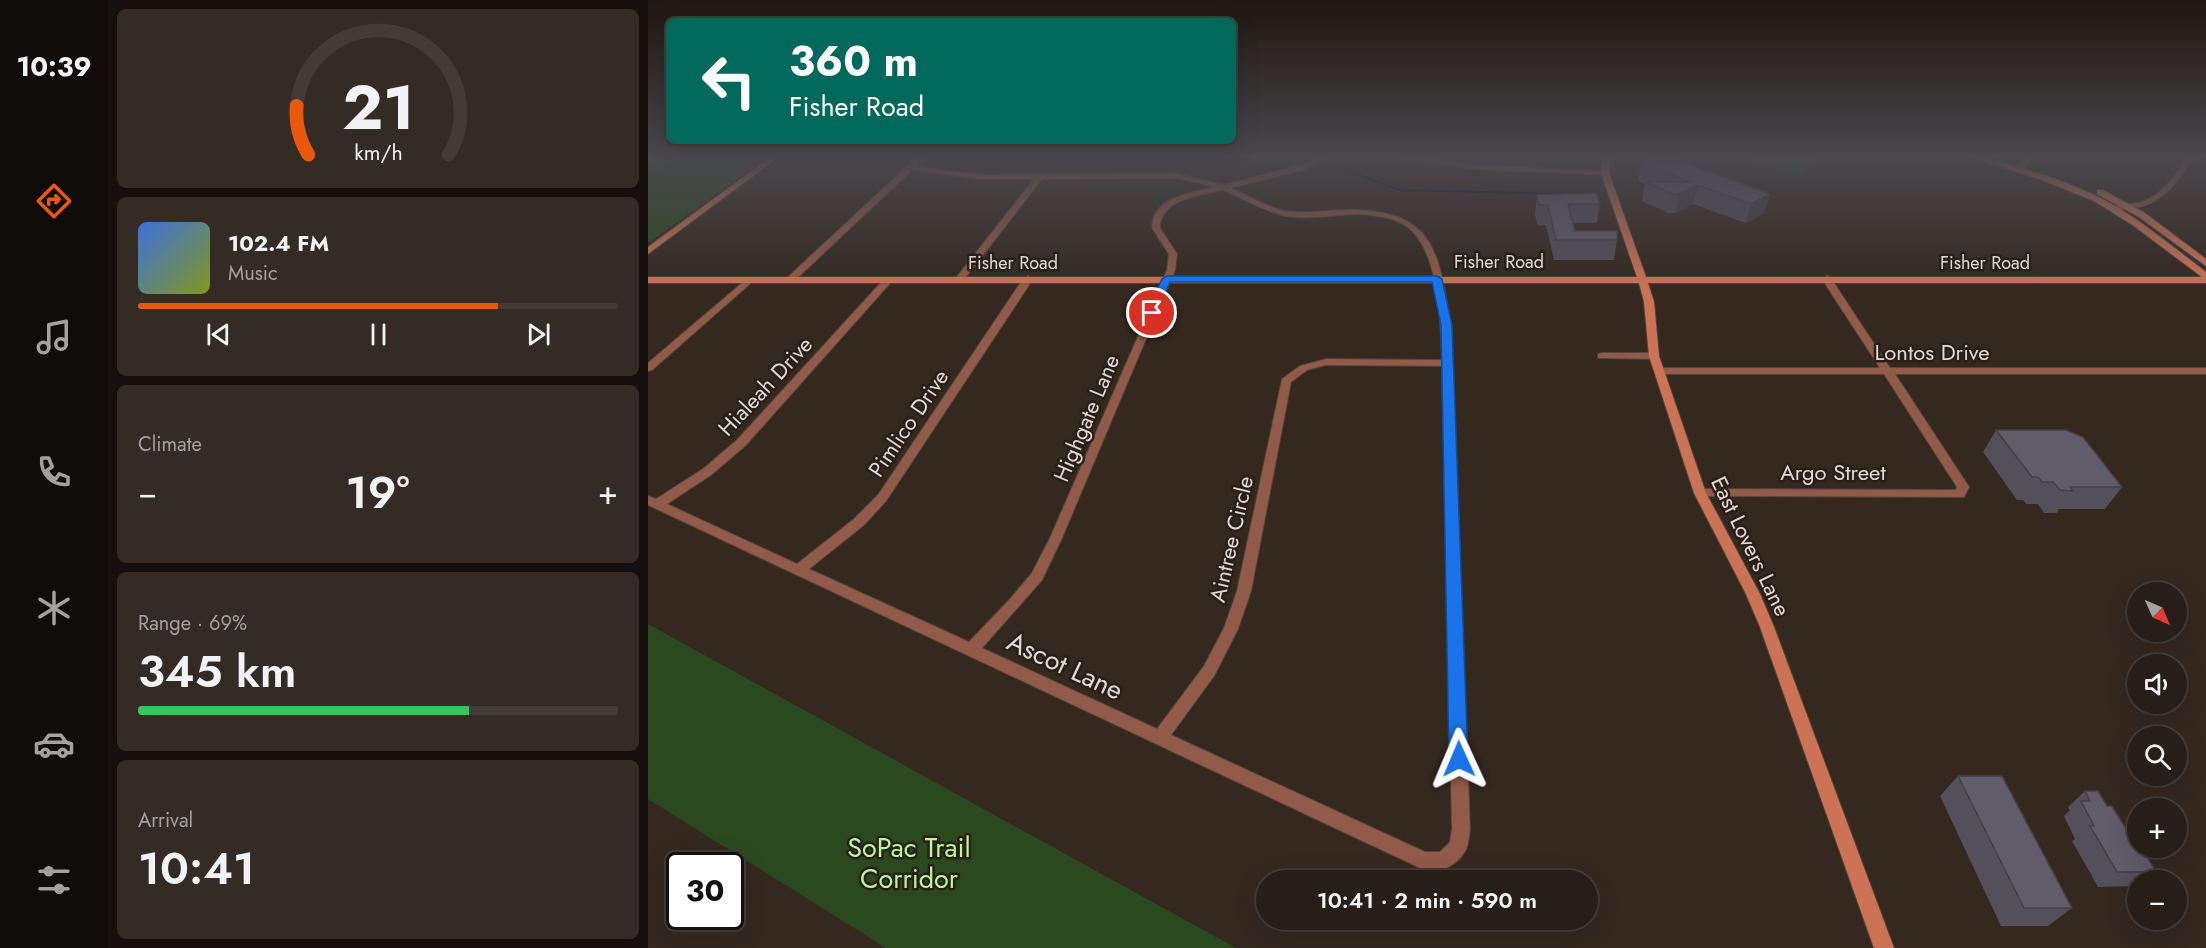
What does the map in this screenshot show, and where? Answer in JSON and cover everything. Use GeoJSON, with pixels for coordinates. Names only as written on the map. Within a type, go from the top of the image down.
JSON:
{"type":"FeatureCollection","features":[{"type":"Feature","properties":{"kind":"street"},"geometry":{"type":"LineString","coordinates":[[648,251],[716,201]]}},
{"type":"Feature","properties":{"kind":"street"},"geometry":{"type":"LineString","coordinates":[[790,280],[875,201]]}},
{"type":"Feature","properties":{"kind":"street"},"geometry":{"type":"LineString","coordinates":[[959,280],[1021,201]]}},
{"type":"Feature","properties":{"kind":"street","name":"Highgate Lane"},"geometry":{"type":"LineString","coordinates":[[970,651],[1037,576],[1056,538],[1167,279],[1173,254],[1156,228],[1158,214],[1175,201]]}},
{"type":"Feature","properties":{"kind":"street"},"geometry":{"type":"LineString","coordinates":[[1256,201],[1283,213],[1308,215],[1377,213],[1404,221],[1419,233],[1426,242],[1445,314],[1448,363]]}},
{"type":"Feature","properties":{"kind":"street","name":"East Lovers Lane"},"geometry":{"type":"LineString","coordinates":[[1615,201],[1649,302],[1654,356],[1700,493],[1753,594],[1767,627],[1884,948]]}},
{"type":"Feature","properties":{"kind":"street"},"geometry":{"type":"LineString","coordinates":[[2099,201],[2113,208],[2206,278]]}},
{"type":"Feature","properties":{"kind":"street"},"geometry":{"type":"LineString","coordinates":[[2116,201],[2129,207],[2206,263]]}},
{"type":"Feature","properties":{"kind":"street"},"geometry":{"type":"LineString","coordinates":[[2113,208],[2153,201]]}},
{"type":"Feature","properties":{"kind":"street","name":"Fisher Road"},"geometry":{"type":"LineString","coordinates":[[648,280],[2206,278]]}},
{"type":"Feature","properties":{"kind":"street","name":"Hialeah Drive"},"geometry":{"type":"LineString","coordinates":[[653,502],[707,472],[741,443],[889,279]]}},
{"type":"Feature","properties":{"kind":"street","name":"Pimlico Drive"},"geometry":{"type":"LineString","coordinates":[[800,569],[859,522],[882,498],[1028,279]]}},
{"type":"Feature","properties":{"kind":"street"},"geometry":{"type":"LineString","coordinates":[[1827,279],[1888,371]]}},
{"type":"Feature","properties":{"kind":"street"},"geometry":{"type":"LineString","coordinates":[[648,368],[749,280]]}},
{"type":"Feature","properties":{"kind":"street"},"geometry":{"type":"LineString","coordinates":[[1602,356],[1654,356]]}},
{"type":"Feature","properties":{"kind":"street","name":"Aintree Circle"},"geometry":{"type":"LineString","coordinates":[[1160,738],[1209,671],[1231,628],[1244,591],[1286,381],[1293,372],[1307,365],[1326,362],[1448,363]]}},
{"type":"Feature","properties":{"kind":"street","name":"Ascot Lane"},"geometry":{"type":"LineString","coordinates":[[653,502],[1424,861],[1443,861],[1458,847],[1461,829],[1448,363]]}},
{"type":"Feature","properties":{"kind":"street","name":"Lontos Drive"},"geometry":{"type":"LineString","coordinates":[[1659,371],[2206,371]]}},
{"type":"Feature","properties":{"kind":"street","name":"Argo Street"},"geometry":{"type":"LineString","coordinates":[[1700,493],[1960,494],[1962,487],[1888,371]]}},
{"type":"Feature","properties":{"kind":"green space"},"geometry":{"type":"Polygon","coordinates":[[[648,201],[706,201],[648,243],[648,201]]]}},
{"type":"Feature","properties":{"kind":"green space","name":"SoPac Trail Corridor"},"geometry":{"type":"Polygon","coordinates":[[[648,624],[1236,948],[886,948],[744,859],[744,852],[733,852],[648,799],[648,624]]]}},
{"type":"Feature","properties":{"kind":"building"},"geometry":{"type":"Polygon","coordinates":[[[1538,201],[1599,201],[1600,204],[1568,204],[1575,231],[1617,231],[1617,240],[1556,240],[1548,205],[1539,205],[1538,201]]]}},
{"type":"Feature","properties":{"kind":"building"},"geometry":{"type":"Polygon","coordinates":[[[1996,430],[2066,430],[2083,437],[2122,487],[2070,487],[2073,491],[2060,490],[2053,482],[2042,482],[2038,477],[2032,477],[1996,430]]]}},
{"type":"Feature","properties":{"kind":"building"},"geometry":{"type":"Polygon","coordinates":[[[1958,776],[2002,776],[2072,908],[2024,908],[1958,776]]]}},
{"type":"Feature","properties":{"kind":"building"},"geometry":{"type":"Polygon","coordinates":[[[2085,791],[2098,791],[2107,806],[2112,806],[2127,830],[2127,858],[2148,858],[2155,870],[2117,872],[2090,826],[2094,826],[2081,801],[2090,801],[2085,791]]]}},
{"type":"Feature","properties":{"kind":"route"},"geometry":{"type":"LineString","coordinates":[[1152,313],[1167,279],[1437,279],[1446,325],[1459,759]]}}]}
